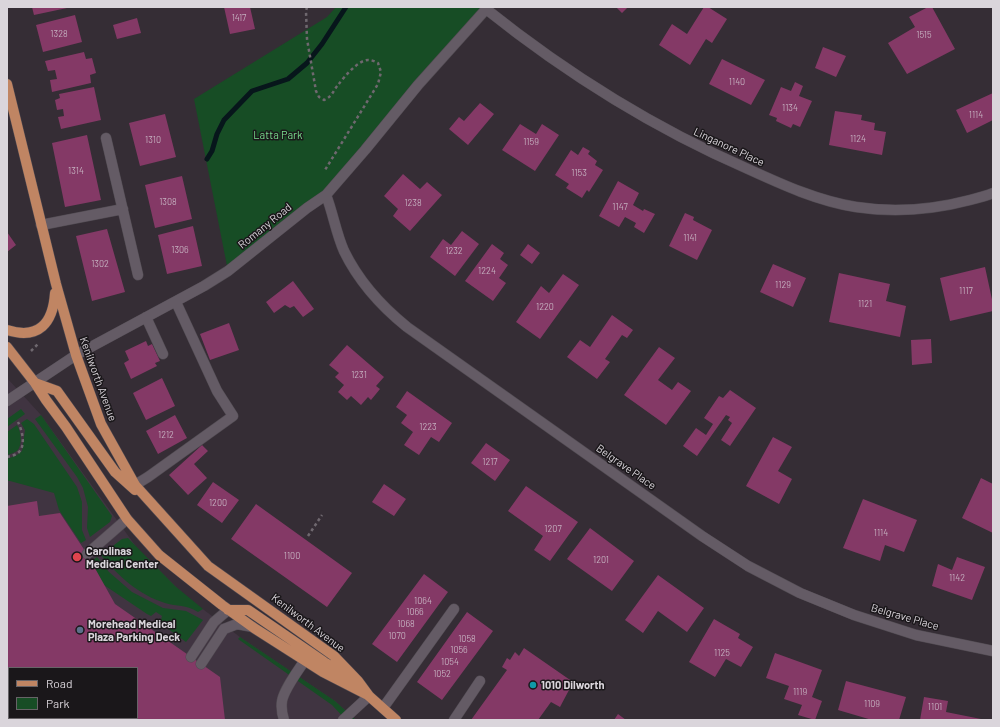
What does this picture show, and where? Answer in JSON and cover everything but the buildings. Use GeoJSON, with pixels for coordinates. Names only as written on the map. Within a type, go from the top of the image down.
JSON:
{"type":"FeatureCollection","features":[{"type":"Feature","properties":{"kind":"main road","name":"Kenilworth Avenue"},"geometry":{"type":"LineString","coordinates":[[7,84],[56,284],[76,355],[101,424],[135,485],[208,566],[334,656],[358,681],[369,696]]}},
{"type":"Feature","properties":{"kind":"main road"},"geometry":{"type":"LineString","coordinates":[[7,330],[13,332],[31,332],[42,327],[48,320],[54,307],[56,284]]}},
{"type":"Feature","properties":{"kind":"main road","name":"Kenilworth Avenue"},"geometry":{"type":"LineString","coordinates":[[7,347],[35,383],[127,519],[159,554],[228,610],[323,672],[369,696],[396,720]]}},
{"type":"Feature","properties":{"kind":"main road"},"geometry":{"type":"LineString","coordinates":[[35,383],[57,391],[115,472],[153,506]]}},
{"type":"Feature","properties":{"kind":"main road"},"geometry":{"type":"LineString","coordinates":[[228,610],[248,610],[324,662],[358,681]]}},
{"type":"Feature","properties":{"kind":"street","name":"Linganore Place"},"geometry":{"type":"LineString","coordinates":[[487,8],[514,31],[568,69],[622,104],[699,147],[790,188],[834,202],[856,207],[895,210],[949,206],[993,193]]}},
{"type":"Feature","properties":{"kind":"street","name":"Romany Road"},"geometry":{"type":"LineString","coordinates":[[7,401],[76,355],[176,302],[228,272],[307,208],[326,195],[365,150],[418,84],[487,8]]}},
{"type":"Feature","properties":{"kind":"street"},"geometry":{"type":"LineString","coordinates":[[106,138],[138,275]]}},
{"type":"Feature","properties":{"kind":"street","name":"Belgrave Place"},"geometry":{"type":"LineString","coordinates":[[326,195],[344,250],[357,275],[369,291],[393,316],[702,536],[748,566],[800,593],[854,615],[916,635],[993,651]]}},
{"type":"Feature","properties":{"kind":"street"},"geometry":{"type":"LineString","coordinates":[[41,225],[123,209]]}},
{"type":"Feature","properties":{"kind":"street"},"geometry":{"type":"LineString","coordinates":[[135,485],[234,416],[217,391],[176,302]]}},
{"type":"Feature","properties":{"kind":"street"},"geometry":{"type":"LineString","coordinates":[[146,317],[164,354]]}},
{"type":"Feature","properties":{"kind":"street"},"geometry":{"type":"LineString","coordinates":[[86,554],[127,519]]}},
{"type":"Feature","properties":{"kind":"street"},"geometry":{"type":"LineString","coordinates":[[383,708],[454,609]]}},
{"type":"Feature","properties":{"kind":"street"},"geometry":{"type":"LineString","coordinates":[[191,657],[214,622],[228,610]]}},
{"type":"Feature","properties":{"kind":"street"},"geometry":{"type":"LineString","coordinates":[[201,664],[224,629],[237,624],[254,628]]}},
{"type":"Feature","properties":{"kind":"street"},"geometry":{"type":"LineString","coordinates":[[284,720],[282,701],[304,660]]}},
{"type":"Feature","properties":{"kind":"street"},"geometry":{"type":"LineString","coordinates":[[454,720],[480,681]]}},
{"type":"Feature","properties":{"kind":"street"},"geometry":{"type":"LineString","coordinates":[[343,720],[369,696]]}},
{"type":"Feature","properties":{"kind":"path"},"geometry":{"type":"LineString","coordinates":[[307,7],[308,46],[316,91],[319,97],[324,100],[329,98],[338,85],[360,62],[368,60],[378,63],[381,72],[378,84],[325,170]]}},
{"type":"Feature","properties":{"kind":"path"},"geometry":{"type":"LineString","coordinates":[[7,457],[20,451],[22,430],[18,422]]}},
{"type":"Feature","properties":{"kind":"path"},"geometry":{"type":"LineString","coordinates":[[308,536],[322,515]]}},
{"type":"Feature","properties":{"kind":"shaded area","name":"Carolinas Medical Center"},"geometry":{"type":"Polygon","coordinates":[[[7,378],[41,415],[137,548],[175,586],[240,637],[335,701],[356,720],[7,720],[7,378]]]}},
{"type":"Feature","properties":{"kind":"green space","name":"Latta Park"},"geometry":{"type":"Polygon","coordinates":[[[336,7],[488,7],[326,195],[228,271],[194,99],[327,17],[336,7]]]}},
{"type":"Feature","properties":{"kind":"green space"},"geometry":{"type":"Polygon","coordinates":[[[21,409],[25,414],[7,427],[7,419],[21,409]]]}},
{"type":"Feature","properties":{"kind":"green space"},"geometry":{"type":"Polygon","coordinates":[[[41,415],[112,516],[110,522],[90,537],[87,528],[88,507],[83,488],[77,477],[35,419],[41,415]]]}},
{"type":"Feature","properties":{"kind":"green space"},"geometry":{"type":"Polygon","coordinates":[[[27,419],[34,424],[77,487],[82,502],[82,530],[86,540],[81,543],[59,510],[54,493],[7,481],[7,459],[22,451],[25,430],[21,423],[27,419]]]}},
{"type":"Feature","properties":{"kind":"green space"},"geometry":{"type":"Polygon","coordinates":[[[17,425],[20,431],[21,442],[19,448],[17,451],[7,455],[7,432],[17,425]]]}},
{"type":"Feature","properties":{"kind":"green space"},"geometry":{"type":"Polygon","coordinates":[[[128,538],[175,586],[203,609],[198,612],[182,606],[155,600],[138,590],[122,577],[101,555],[122,539],[128,538]]]}},
{"type":"Feature","properties":{"kind":"green space"},"geometry":{"type":"Polygon","coordinates":[[[97,557],[109,572],[132,592],[163,608],[186,611],[203,620],[186,642],[160,623],[162,616],[156,612],[151,616],[147,614],[104,585],[91,561],[97,557]]]}},
{"type":"Feature","properties":{"kind":"green space"},"geometry":{"type":"Polygon","coordinates":[[[240,637],[335,701],[356,720],[346,720],[332,705],[238,639],[240,637]]]}},
{"type":"Feature","properties":{"kind":"waterway"},"geometry":{"type":"LineString","coordinates":[[207,159],[212,151],[217,134],[224,120],[252,91],[288,79],[307,63],[322,44],[346,7]]}},
{"type":"Feature","properties":{"kind":"place","name":"Carolinas Medical Center"},"geometry":{"type":"Point","coordinates":[77,557]}},
{"type":"Feature","properties":{"kind":"place","name":"Morehead Medical Plaza Parking Deck"},"geometry":{"type":"Point","coordinates":[80,630]}},
{"type":"Feature","properties":{"kind":"place","name":"1010 Dilworth"},"geometry":{"type":"Point","coordinates":[533,685]}}]}
